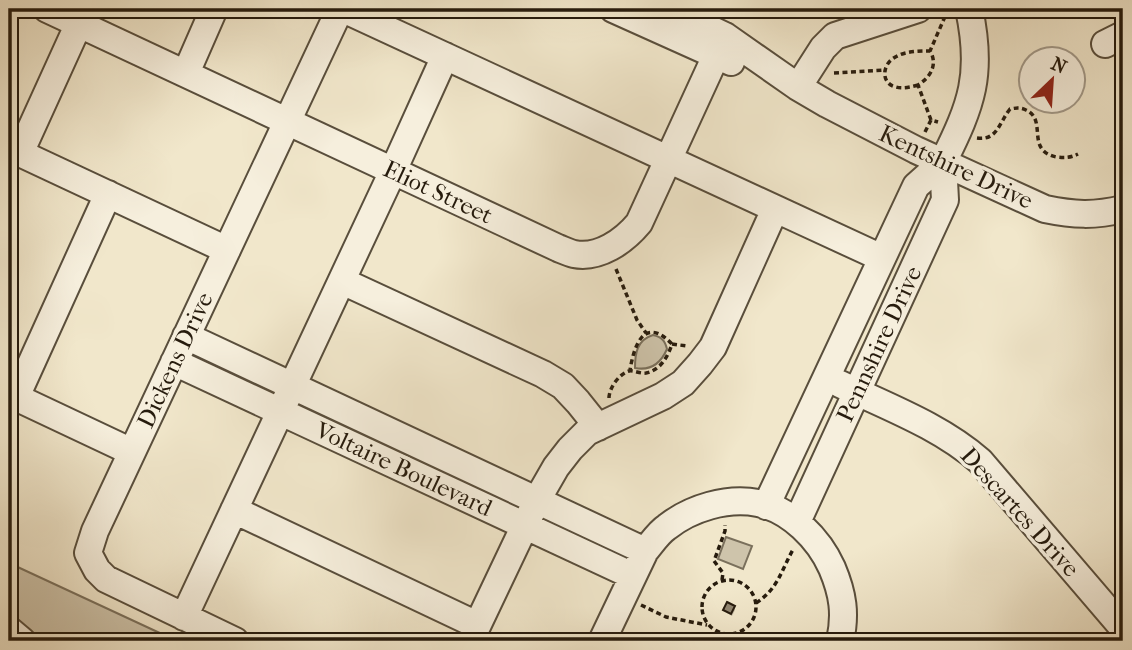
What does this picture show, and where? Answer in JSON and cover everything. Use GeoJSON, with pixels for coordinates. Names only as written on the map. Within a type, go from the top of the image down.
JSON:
{"type":"FeatureCollection","features":[{"type":"Feature","properties":{"kind":"street","name":"Eliot Street"},"geometry":{"type":"LineString","coordinates":[[47,9],[83,16],[186,74],[576,254],[608,248],[628,236],[639,223],[721,47]]}},
{"type":"Feature","properties":{"kind":"street"},"geometry":{"type":"LineString","coordinates":[[186,74],[214,9]]}},
{"type":"Feature","properties":{"kind":"street"},"geometry":{"type":"LineString","coordinates":[[341,9],[882,258]]}},
{"type":"Feature","properties":{"kind":"street","name":"Dickens Drive"},"geometry":{"type":"LineString","coordinates":[[235,641],[106,579],[97,570],[88,553],[95,531],[341,9]]}},
{"type":"Feature","properties":{"kind":"street","name":"Kentshire Drive"},"geometry":{"type":"LineString","coordinates":[[613,9],[721,47],[916,150],[1045,209],[1085,215],[1123,209]]}},
{"type":"Feature","properties":{"kind":"street","name":"Kentshire Drive"},"geometry":{"type":"LineString","coordinates":[[668,9],[721,47]]}},
{"type":"Feature","properties":{"kind":"street"},"geometry":{"type":"LineString","coordinates":[[798,87],[823,48],[835,36],[918,9]]}},
{"type":"Feature","properties":{"kind":"street","name":"Pennshire Drive"},"geometry":{"type":"LineString","coordinates":[[766,506],[916,186],[943,162],[959,130],[974,83],[976,62],[970,9]]}},
{"type":"Feature","properties":{"kind":"street"},"geometry":{"type":"LineString","coordinates":[[83,16],[15,151],[227,250]]}},
{"type":"Feature","properties":{"kind":"street"},"geometry":{"type":"LineString","coordinates":[[184,617],[445,56]]}},
{"type":"Feature","properties":{"kind":"street","name":"Pennshire Drive"},"geometry":{"type":"LineString","coordinates":[[802,527],[857,392],[945,200],[943,162]]}},
{"type":"Feature","properties":{"kind":"street"},"geometry":{"type":"LineString","coordinates":[[108,194],[12,396],[132,452]]}},
{"type":"Feature","properties":{"kind":"street"},"geometry":{"type":"LineString","coordinates":[[234,510],[474,633],[537,500],[570,449],[587,432],[663,396],[683,383],[713,347],[775,209]]}},
{"type":"Feature","properties":{"kind":"street"},"geometry":{"type":"LineString","coordinates":[[342,281],[542,374],[563,386],[578,401],[608,422]]}},
{"type":"Feature","properties":{"kind":"street","name":"Voltaire Boulevard"},"geometry":{"type":"LineString","coordinates":[[186,336],[645,551]]}},
{"type":"Feature","properties":{"kind":"street","name":"Voltaire Boulevard"},"geometry":{"type":"LineString","coordinates":[[174,362],[524,525],[629,586]]}},
{"type":"Feature","properties":{"kind":"street","name":"Descartes Drive"},"geometry":{"type":"LineString","coordinates":[[826,378],[940,431],[963,446],[980,461],[1123,628]]}},
{"type":"Feature","properties":{"kind":"street"},"geometry":{"type":"LineString","coordinates":[[602,641],[645,551],[665,528],[678,519],[719,503],[758,503],[784,514],[802,527],[827,558],[842,598],[843,630],[840,641]]}},
{"type":"Feature","properties":{"kind":"street"},"geometry":{"type":"LineString","coordinates":[[9,630],[22,641]]}},
{"type":"Feature","properties":{"kind":"path"},"geometry":{"type":"LineString","coordinates":[[930,51],[947,14],[946,9]]}},
{"type":"Feature","properties":{"kind":"path"},"geometry":{"type":"LineString","coordinates":[[930,51],[934,65],[929,76],[918,85],[898,88],[884,77],[884,70],[891,61],[903,54],[930,51]]}},
{"type":"Feature","properties":{"kind":"path"},"geometry":{"type":"LineString","coordinates":[[813,63],[831,74],[884,70]]}},
{"type":"Feature","properties":{"kind":"path"},"geometry":{"type":"LineString","coordinates":[[916,150],[931,120],[918,85]]}},
{"type":"Feature","properties":{"kind":"path"},"geometry":{"type":"LineString","coordinates":[[931,120],[973,137],[989,138],[994,135],[1010,110],[1021,108],[1035,118],[1041,149],[1066,158],[1078,155]]}},
{"type":"Feature","properties":{"kind":"path"},"geometry":{"type":"LineString","coordinates":[[608,248],[637,320],[646,333]]}},
{"type":"Feature","properties":{"kind":"path"},"geometry":{"type":"LineString","coordinates":[[608,422],[608,393],[621,376],[630,370],[646,373],[657,368],[669,353],[672,344],[655,332],[646,333],[634,350],[630,370]]}},
{"type":"Feature","properties":{"kind":"path"},"geometry":{"type":"LineString","coordinates":[[722,580],[723,573],[714,561],[725,525]]}},
{"type":"Feature","properties":{"kind":"path"},"geometry":{"type":"LineString","coordinates":[[756,603],[774,587],[802,527]]}},
{"type":"Feature","properties":{"kind":"path"},"geometry":{"type":"LineString","coordinates":[[717,641],[729,634],[741,632],[754,620],[754,594],[741,582],[732,579],[713,584],[702,599],[702,608],[709,625],[716,631],[729,634],[736,641]]}},
{"type":"Feature","properties":{"kind":"path"},"geometry":{"type":"LineString","coordinates":[[629,586],[666,617],[709,625]]}},
{"type":"Feature","properties":{"kind":"shaded area"},"geometry":{"type":"Polygon","coordinates":[[[653,335],[664,342],[667,349],[665,354],[651,367],[635,368],[638,348],[643,340],[653,335]]]}},
{"type":"Feature","properties":{"kind":"shaded area"},"geometry":{"type":"Polygon","coordinates":[[[726,537],[752,546],[743,569],[718,559],[726,537]]]}},
{"type":"Feature","properties":{"kind":"shaded area"},"geometry":{"type":"Polygon","coordinates":[[[9,563],[177,641],[9,641],[9,563]]]}},
{"type":"Feature","properties":{"kind":"building"},"geometry":{"type":"Polygon","coordinates":[[[727,602],[735,606],[731,614],[723,610],[727,602]]]}}]}
